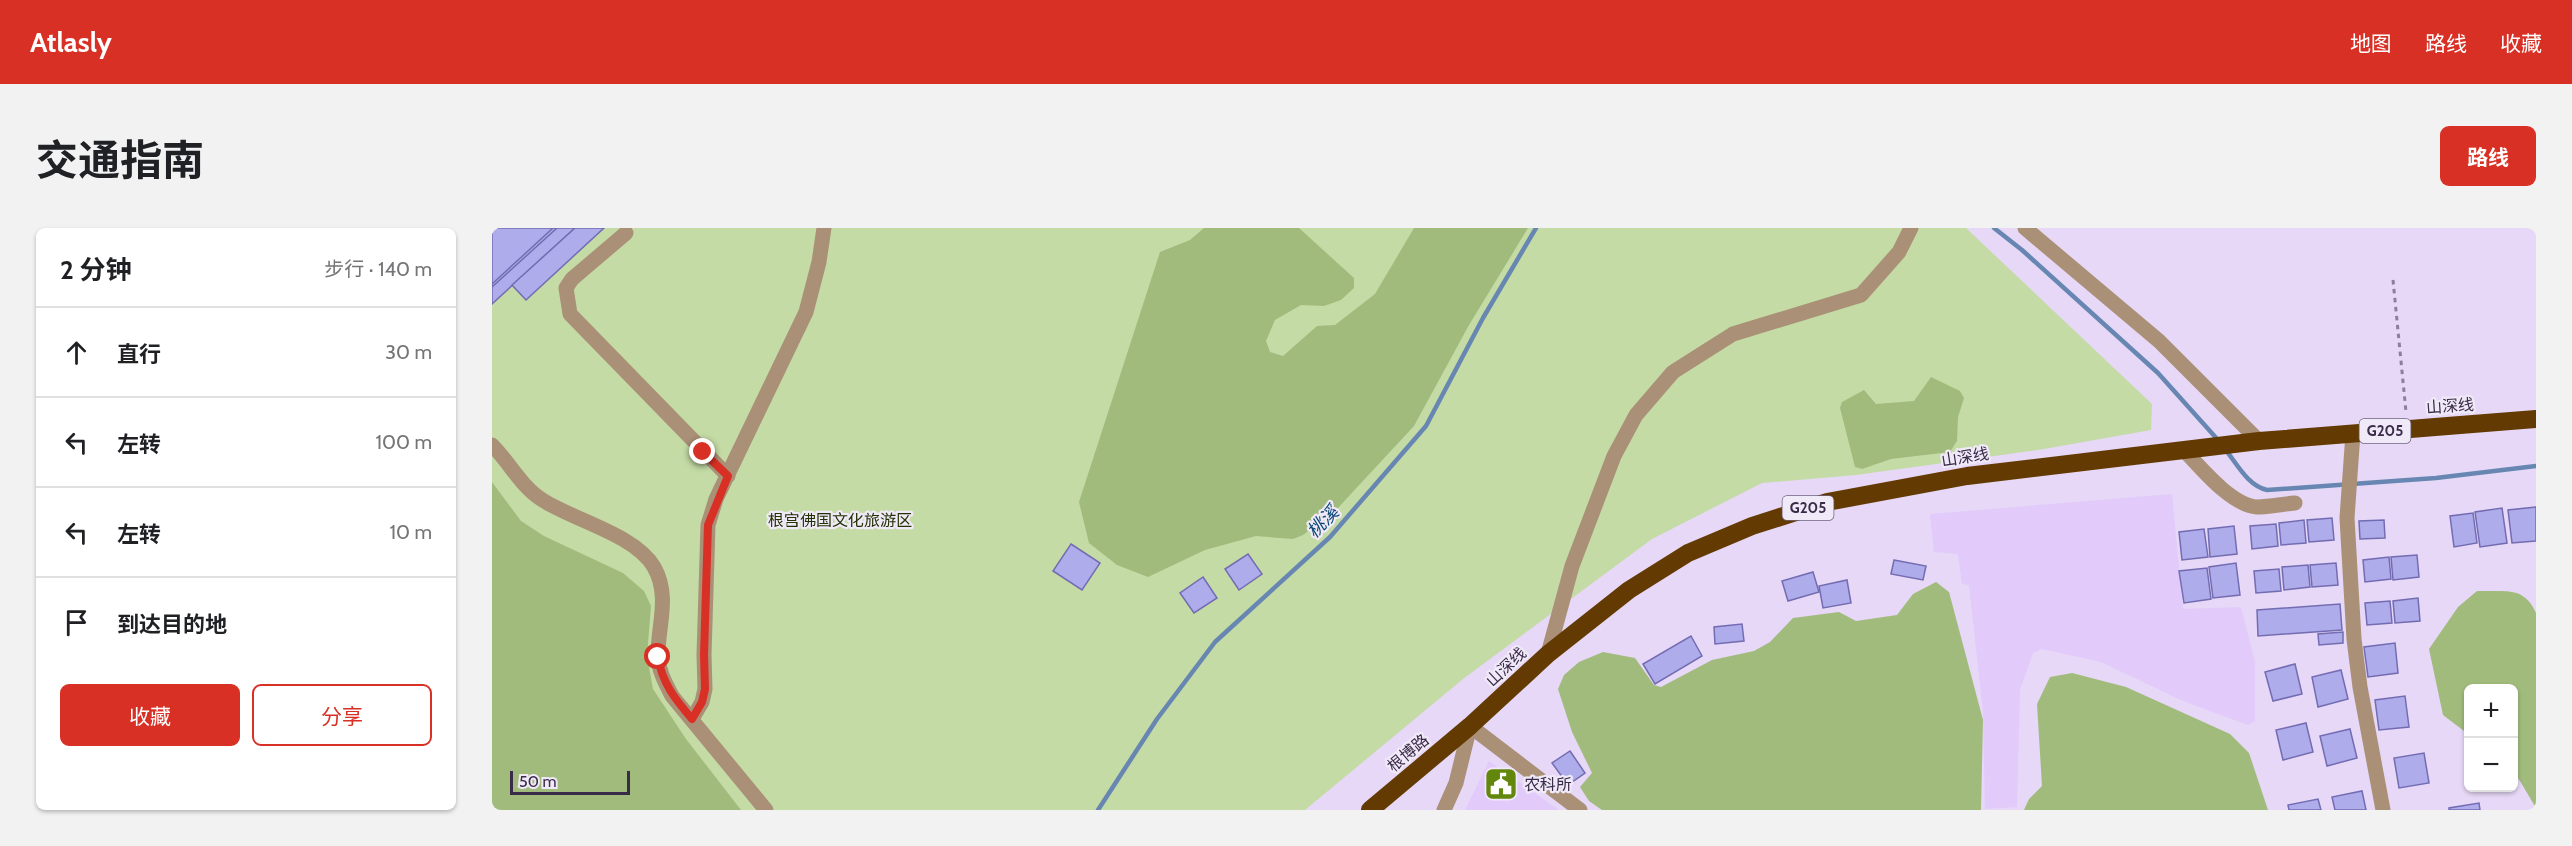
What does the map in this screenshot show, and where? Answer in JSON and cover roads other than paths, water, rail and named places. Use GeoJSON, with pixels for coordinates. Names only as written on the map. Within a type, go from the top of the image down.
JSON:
{"type":"FeatureCollection","features":[{"type":"Feature","properties":{"kind":"highway","name":"山深线"},"geometry":{"type":"LineString","coordinates":[[1470,726],[1548,654],[1629,590],[1688,553],[1752,526],[1806,508],[1967,476],[2259,441],[2536,419]]}},
{"type":"Feature","properties":{"kind":"highway","name":"根博路"},"geometry":{"type":"LineString","coordinates":[[1370,810],[1470,726]]}},
{"type":"Feature","properties":{"kind":"street"},"geometry":{"type":"LineString","coordinates":[[692,719],[702,702],[705,689],[708,525],[728,476],[806,312],[819,262],[824,228]]}},
{"type":"Feature","properties":{"kind":"street"},"geometry":{"type":"LineString","coordinates":[[1548,654],[1572,566],[1614,456],[1636,415],[1673,372],[1733,334],[1861,295],[1899,252],[1911,228]]}},
{"type":"Feature","properties":{"kind":"street"},"geometry":{"type":"LineString","coordinates":[[2025,228],[2159,340],[2259,441]]}},
{"type":"Feature","properties":{"kind":"street"},"geometry":{"type":"LineString","coordinates":[[626,233],[572,279],[566,288],[570,314],[728,476]]}},
{"type":"Feature","properties":{"kind":"street"},"geometry":{"type":"LineString","coordinates":[[2353,433],[2347,518],[2354,639],[2360,687],[2384,810]]}},
{"type":"Feature","properties":{"kind":"street"},"geometry":{"type":"LineString","coordinates":[[492,445],[530,491],[542,501],[580,517],[641,552],[654,568],[662,591],[663,615],[658,657],[661,675],[672,696],[766,810]]}},
{"type":"Feature","properties":{"kind":"street"},"geometry":{"type":"LineString","coordinates":[[2184,450],[2216,483],[2246,504],[2256,507],[2295,503]]}},
{"type":"Feature","properties":{"kind":"street"},"geometry":{"type":"LineString","coordinates":[[1444,810],[1456,783],[1470,726],[1580,810]]}},
{"type":"Feature","properties":{"kind":"waterway","name":"桃溪"},"geometry":{"type":"LineString","coordinates":[[1098,810],[1157,719],[1215,642],[1330,537],[1426,426],[1483,318],[1536,228]]}},
{"type":"Feature","properties":{"kind":"waterway"},"geometry":{"type":"LineString","coordinates":[[1994,228],[2022,250],[2158,373],[2218,440]]}},
{"type":"Feature","properties":{"kind":"waterway"},"geometry":{"type":"LineString","coordinates":[[2225,449],[2254,484],[2267,490],[2436,478],[2536,466]]}},
{"type":"Feature","properties":{"kind":"place","name":"农科所"},"geometry":{"type":"Point","coordinates":[1501,784]}},
{"type":"Feature","properties":{"kind":"park label","name":"根宫佛国文化旅游区"},"geometry":{"type":"Point","coordinates":[840,520]}}]}
